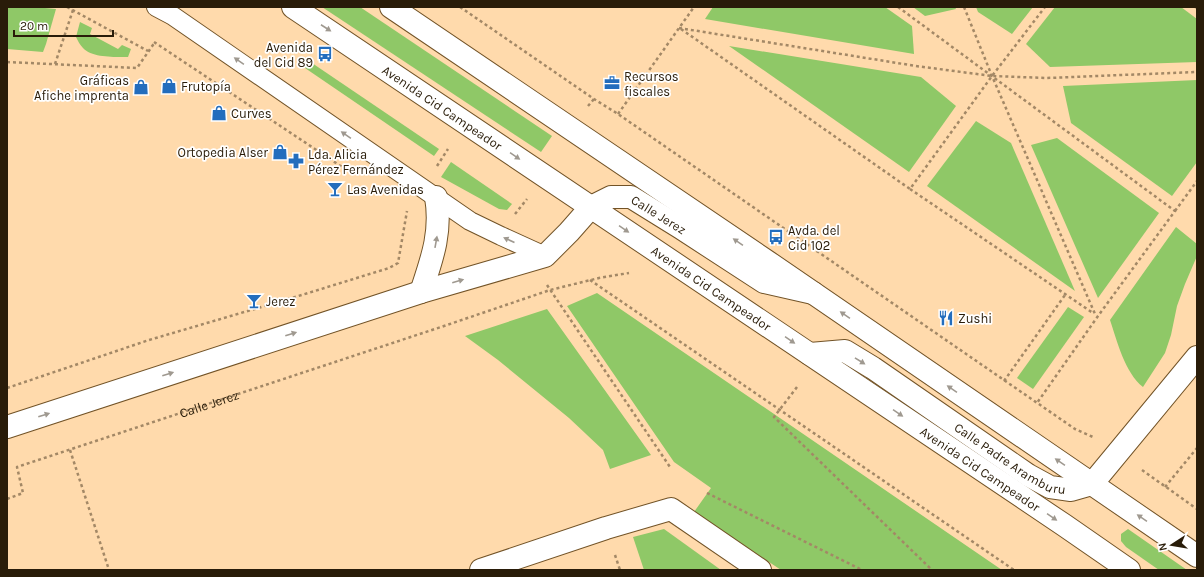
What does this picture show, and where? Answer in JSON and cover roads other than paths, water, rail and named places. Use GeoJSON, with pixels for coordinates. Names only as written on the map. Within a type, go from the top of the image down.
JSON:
{"type":"FeatureCollection","features":[{"type":"Feature","properties":{"kind":"main road","name":"Avenida Cid Campeador"},"geometry":{"type":"LineString","coordinates":[[293,7],[1129,570]]}},
{"type":"Feature","properties":{"kind":"main road"},"geometry":{"type":"LineString","coordinates":[[390,7],[813,293],[1197,556]]}},
{"type":"Feature","properties":{"kind":"main road"},"geometry":{"type":"LineString","coordinates":[[421,292],[432,260],[437,238],[438,211],[436,197]]}},
{"type":"Feature","properties":{"kind":"main road","name":"Calle Jerez"},"geometry":{"type":"LineString","coordinates":[[7,427],[421,292],[545,256],[591,207],[611,197],[631,197],[764,282],[813,293]]}},
{"type":"Feature","properties":{"kind":"main road","name":"Calle Padre Aramburu"},"geometry":{"type":"LineString","coordinates":[[810,354],[845,351],[1028,476],[1050,487],[1071,490],[1092,484]]}},
{"type":"Feature","properties":{"kind":"main road"},"geometry":{"type":"LineString","coordinates":[[1092,484],[1197,357]]}},
{"type":"Feature","properties":{"kind":"main road"},"geometry":{"type":"LineString","coordinates":[[481,570],[606,528],[671,509],[760,570]]}},
{"type":"Feature","properties":{"kind":"lane"},"geometry":{"type":"LineString","coordinates":[[156,7],[173,16],[470,221],[545,256]]}},
{"type":"Feature","properties":{"kind":"place","name":"Avenida del Cid 89"},"geometry":{"type":"Point","coordinates":[325,54]}},
{"type":"Feature","properties":{"kind":"place","name":"Recursos fiscales"},"geometry":{"type":"Point","coordinates":[612,83]}},
{"type":"Feature","properties":{"kind":"place","name":"Frutopía"},"geometry":{"type":"Point","coordinates":[169,86]}},
{"type":"Feature","properties":{"kind":"place","name":"Gráficas Afiche imprenta"},"geometry":{"type":"Point","coordinates":[141,87]}},
{"type":"Feature","properties":{"kind":"place","name":"Curves"},"geometry":{"type":"Point","coordinates":[219,113]}},
{"type":"Feature","properties":{"kind":"place","name":"Ortopedia Alser"},"geometry":{"type":"Point","coordinates":[280,152]}},
{"type":"Feature","properties":{"kind":"place","name":"Lda. Alicia Pérez Fernández"},"geometry":{"type":"Point","coordinates":[296,161]}},
{"type":"Feature","properties":{"kind":"place","name":"Las Avenidas"},"geometry":{"type":"Point","coordinates":[335,189]}},
{"type":"Feature","properties":{"kind":"place","name":"Avda. del Cid 102"},"geometry":{"type":"Point","coordinates":[776,237]}},
{"type":"Feature","properties":{"kind":"place","name":"Jerez"},"geometry":{"type":"Point","coordinates":[254,301]}},
{"type":"Feature","properties":{"kind":"place","name":"Zushi"},"geometry":{"type":"Point","coordinates":[946,318]}}]}
